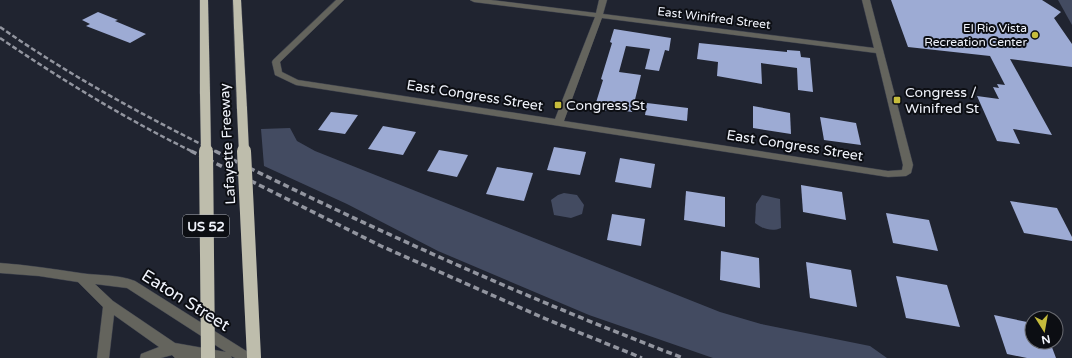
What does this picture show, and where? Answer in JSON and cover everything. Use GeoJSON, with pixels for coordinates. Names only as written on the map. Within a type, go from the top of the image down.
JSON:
{"type":"FeatureCollection","features":[{"type":"Feature","properties":{"kind":"highway"},"geometry":{"type":"LineString","coordinates":[[198,0],[205,68]]}},
{"type":"Feature","properties":{"kind":"highway","name":"Lafayette Freeway"},"geometry":{"type":"LineString","coordinates":[[204,0],[208,358]]}},
{"type":"Feature","properties":{"kind":"highway","name":"Lafayette Freeway"},"geometry":{"type":"LineString","coordinates":[[237,0],[254,358]]}},
{"type":"Feature","properties":{"kind":"street","name":"East Congress Street"},"geometry":{"type":"LineString","coordinates":[[340,0],[276,62],[278,72],[296,82],[888,174],[906,173],[908,165],[878,51]]}},
{"type":"Feature","properties":{"kind":"street","name":"East Winifred Street"},"geometry":{"type":"LineString","coordinates":[[474,0],[878,51]]}},
{"type":"Feature","properties":{"kind":"street"},"geometry":{"type":"LineString","coordinates":[[559,122],[599,16],[603,0]]}},
{"type":"Feature","properties":{"kind":"street"},"geometry":{"type":"LineString","coordinates":[[866,0],[878,51]]}},
{"type":"Feature","properties":{"kind":"street","name":"Eaton Street"},"geometry":{"type":"LineString","coordinates":[[0,268],[39,271],[81,278],[121,281],[131,284],[246,358]]}},
{"type":"Feature","properties":{"kind":"street"},"geometry":{"type":"LineString","coordinates":[[81,278],[109,305],[186,358]]}},
{"type":"Feature","properties":{"kind":"street"},"geometry":{"type":"LineString","coordinates":[[103,358],[109,305]]}},
{"type":"Feature","properties":{"kind":"street"},"geometry":{"type":"LineString","coordinates":[[146,358],[153,354],[174,349],[226,358]]}},
{"type":"Feature","properties":{"kind":"shaded area"},"geometry":{"type":"Polygon","coordinates":[[[1058,0],[1072,0],[1072,25],[1058,0]]]}},
{"type":"Feature","properties":{"kind":"shaded area"},"geometry":{"type":"Polygon","coordinates":[[[290,128],[297,141],[315,151],[720,312],[761,324],[870,346],[887,358],[713,358],[589,315],[438,251],[347,204],[264,166],[261,129],[290,128]]]}},
{"type":"Feature","properties":{"kind":"shaded area"},"geometry":{"type":"Polygon","coordinates":[[[564,193],[577,195],[584,205],[582,214],[571,218],[554,215],[551,200],[564,193]]]}},
{"type":"Feature","properties":{"kind":"shaded area"},"geometry":{"type":"Polygon","coordinates":[[[762,195],[780,199],[781,228],[774,230],[768,229],[755,223],[756,204],[762,195]]]}},
{"type":"Feature","properties":{"kind":"building"},"geometry":{"type":"Polygon","coordinates":[[[891,0],[1042,0],[1061,12],[1054,18],[1072,44],[1072,67],[1010,59],[1052,135],[1013,129],[1020,144],[997,141],[977,96],[999,99],[993,87],[999,88],[997,84],[1005,85],[990,56],[908,47],[891,0]]]}},
{"type":"Feature","properties":{"kind":"building"},"geometry":{"type":"Polygon","coordinates":[[[98,12],[146,34],[130,43],[86,26],[90,24],[82,20],[98,12]]]}},
{"type":"Feature","properties":{"kind":"building"},"geometry":{"type":"Polygon","coordinates":[[[614,29],[671,38],[669,51],[665,50],[659,71],[645,69],[650,49],[626,46],[619,72],[641,75],[632,112],[607,108],[606,111],[594,109],[603,80],[601,79],[612,43],[610,42],[614,29]]]}},
{"type":"Feature","properties":{"kind":"building"},"geometry":{"type":"Polygon","coordinates":[[[699,43],[787,52],[787,50],[800,51],[801,57],[810,58],[813,92],[798,90],[797,68],[761,63],[762,84],[717,76],[718,62],[697,59],[699,43]]]}},
{"type":"Feature","properties":{"kind":"building"},"geometry":{"type":"Polygon","coordinates":[[[647,103],[688,108],[687,121],[645,115],[647,103]]]}},
{"type":"Feature","properties":{"kind":"building"},"geometry":{"type":"Polygon","coordinates":[[[753,106],[790,113],[791,134],[753,128],[753,106]]]}},
{"type":"Feature","properties":{"kind":"building"},"geometry":{"type":"Polygon","coordinates":[[[331,112],[358,115],[345,134],[318,130],[331,112]]]}},
{"type":"Feature","properties":{"kind":"building"},"geometry":{"type":"Polygon","coordinates":[[[820,117],[856,123],[861,145],[824,140],[820,117]]]}},
{"type":"Feature","properties":{"kind":"building"},"geometry":{"type":"Polygon","coordinates":[[[383,126],[416,132],[403,155],[368,149],[383,126]]]}},
{"type":"Feature","properties":{"kind":"building"},"geometry":{"type":"Polygon","coordinates":[[[554,147],[586,152],[580,175],[547,170],[554,147]]]}},
{"type":"Feature","properties":{"kind":"building"},"geometry":{"type":"Polygon","coordinates":[[[439,150],[468,155],[457,177],[427,171],[439,150]]]}},
{"type":"Feature","properties":{"kind":"building"},"geometry":{"type":"Polygon","coordinates":[[[620,158],[655,164],[651,188],[615,182],[620,158]]]}},
{"type":"Feature","properties":{"kind":"building"},"geometry":{"type":"Polygon","coordinates":[[[497,167],[533,173],[524,201],[486,194],[497,167]]]}},
{"type":"Feature","properties":{"kind":"building"},"geometry":{"type":"Polygon","coordinates":[[[801,185],[842,192],[846,220],[803,212],[801,185]]]}},
{"type":"Feature","properties":{"kind":"building"},"geometry":{"type":"Polygon","coordinates":[[[686,191],[725,197],[725,227],[684,220],[686,191]]]}},
{"type":"Feature","properties":{"kind":"building"},"geometry":{"type":"Polygon","coordinates":[[[1010,201],[1057,208],[1072,237],[1072,241],[1024,233],[1010,201]]]}},
{"type":"Feature","properties":{"kind":"building"},"geometry":{"type":"Polygon","coordinates":[[[886,213],[929,220],[938,251],[893,243],[886,213]]]}},
{"type":"Feature","properties":{"kind":"building"},"geometry":{"type":"Polygon","coordinates":[[[612,214],[645,219],[641,246],[607,240],[612,214]]]}},
{"type":"Feature","properties":{"kind":"building"},"geometry":{"type":"Polygon","coordinates":[[[721,251],[759,258],[760,288],[720,280],[721,251]]]}},
{"type":"Feature","properties":{"kind":"building"},"geometry":{"type":"Polygon","coordinates":[[[806,262],[851,270],[857,307],[810,298],[806,262]]]}},
{"type":"Feature","properties":{"kind":"building"},"geometry":{"type":"Polygon","coordinates":[[[896,276],[947,285],[960,327],[906,318],[896,276]]]}},
{"type":"Feature","properties":{"kind":"building"},"geometry":{"type":"Polygon","coordinates":[[[994,315],[1024,321],[1024,350],[1053,350],[1056,358],[1027,358],[1007,354],[994,315]]]}},
{"type":"Feature","properties":{"kind":"railway"},"geometry":{"type":"LineString","coordinates":[[0,27],[52,62],[106,94],[215,151]]}},
{"type":"Feature","properties":{"kind":"railway"},"geometry":{"type":"LineString","coordinates":[[0,38],[95,98],[143,126],[193,152]]}},
{"type":"Feature","properties":{"kind":"railway"},"geometry":{"type":"LineString","coordinates":[[215,151],[330,207],[446,260],[564,311],[683,358]]}},
{"type":"Feature","properties":{"kind":"railway"},"geometry":{"type":"LineString","coordinates":[[193,152],[381,246],[546,319],[642,358]]}},
{"type":"Feature","properties":{"kind":"place","name":"El Rio Vista Recreation Center"},"geometry":{"type":"Point","coordinates":[1035,35]}},
{"type":"Feature","properties":{"kind":"place","name":"Congress / Winifred St"},"geometry":{"type":"Point","coordinates":[897,100]}},
{"type":"Feature","properties":{"kind":"place","name":"Congress St"},"geometry":{"type":"Point","coordinates":[558,105]}}]}
